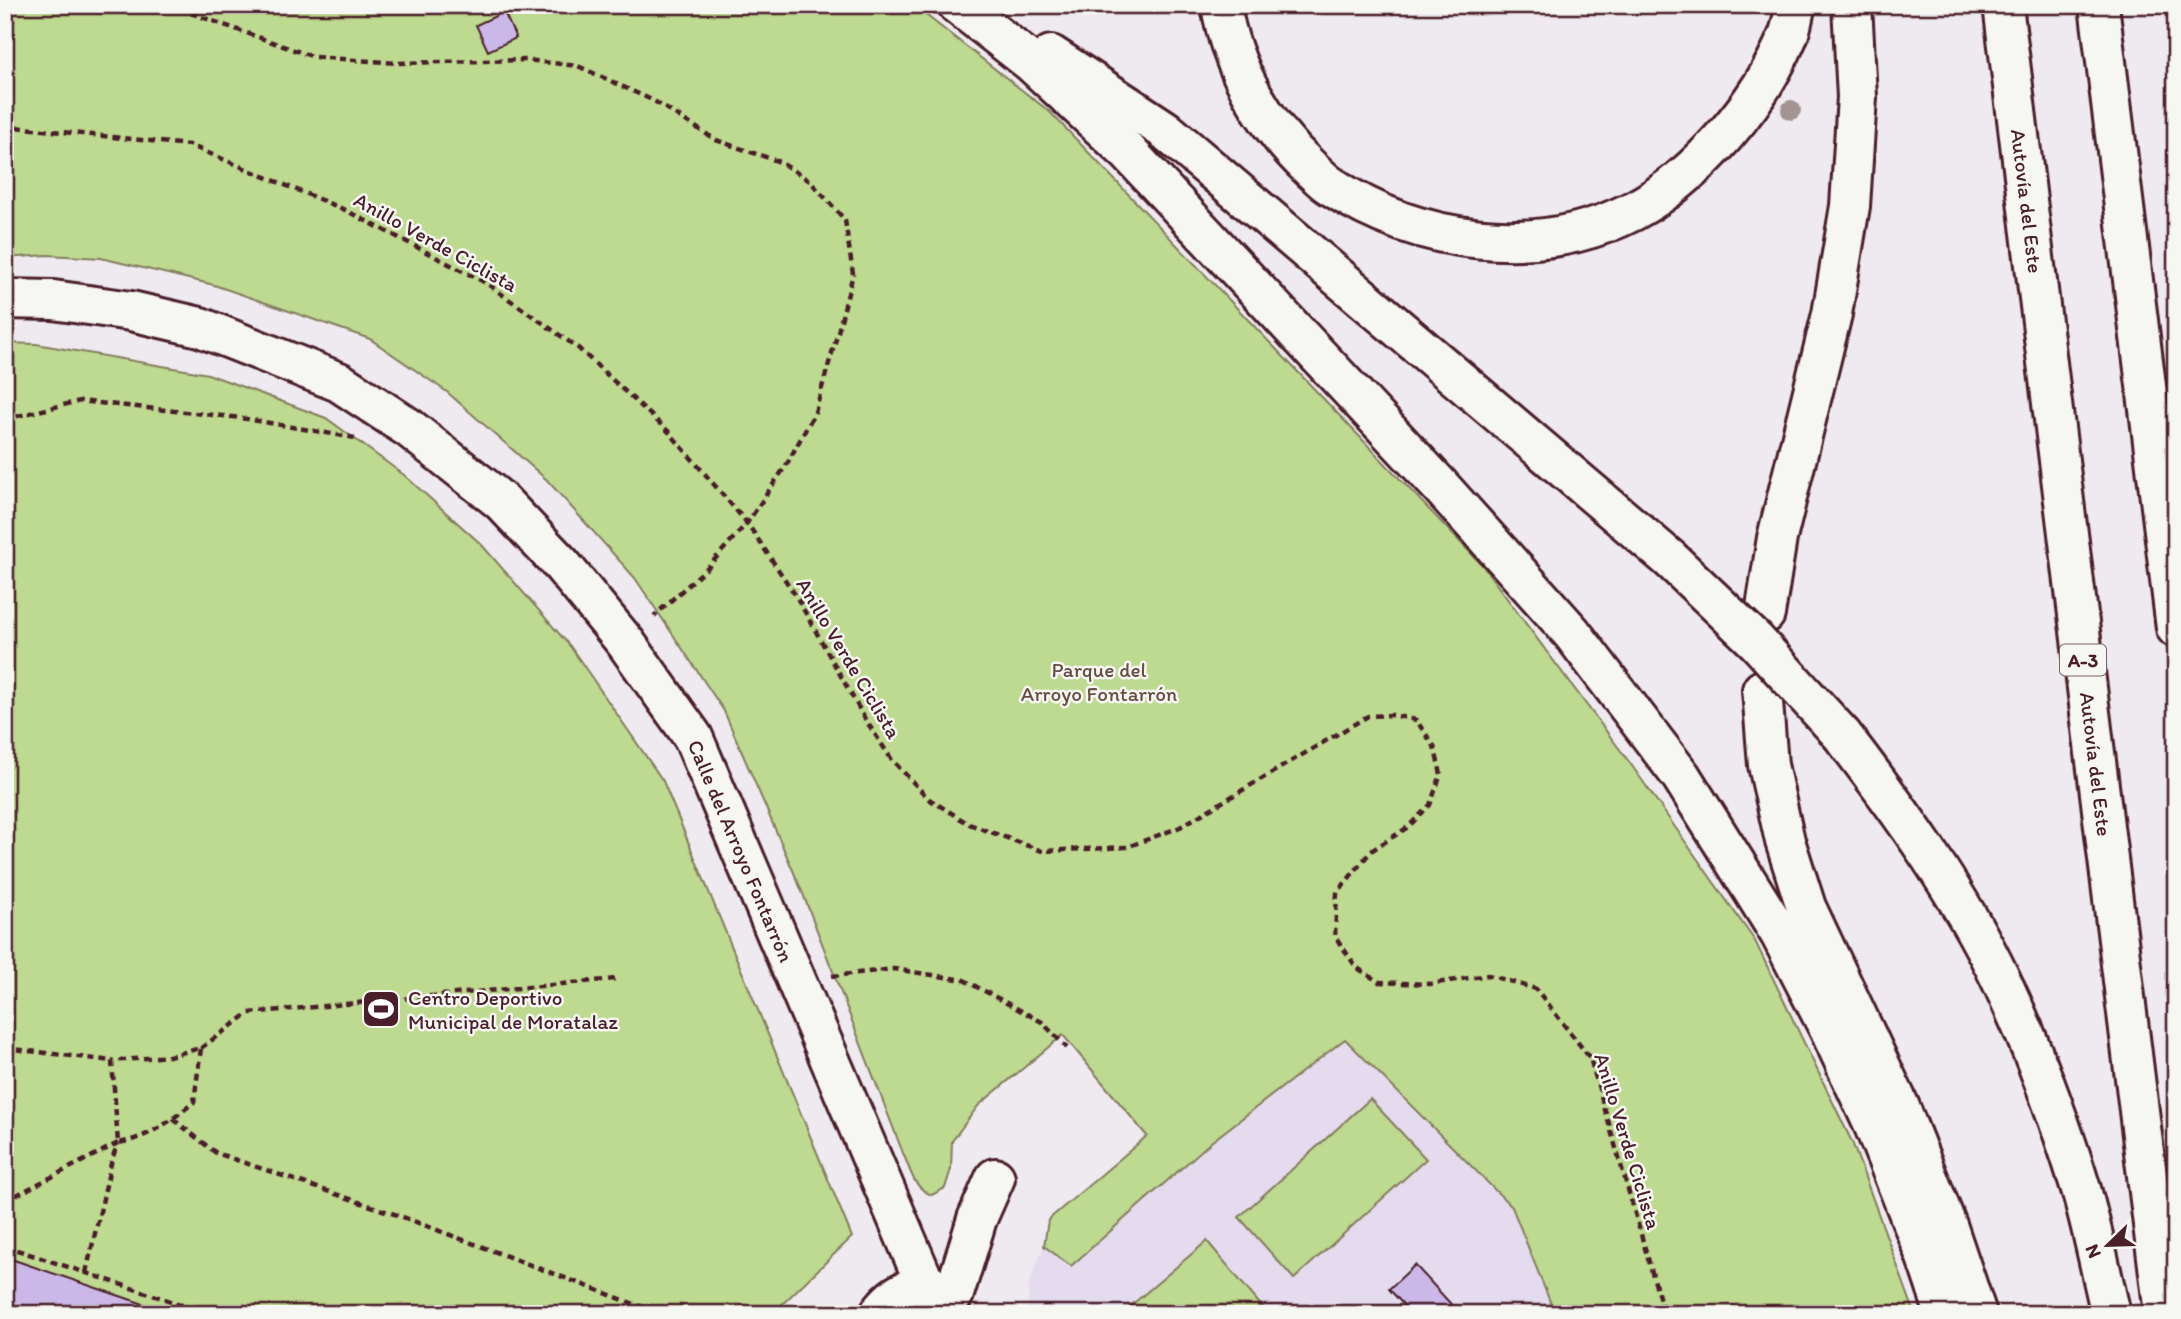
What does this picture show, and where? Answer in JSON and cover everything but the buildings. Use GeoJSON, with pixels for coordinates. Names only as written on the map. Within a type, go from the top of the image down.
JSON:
{"type":"FeatureCollection","features":[{"type":"Feature","properties":{"kind":"main road"},"geometry":{"type":"LineString","coordinates":[[958,5],[1032,63],[1128,152],[1432,477],[1555,614],[1681,776],[1780,934],[1829,1029],[1874,1126],[1926,1257],[1945,1314]]}},
{"type":"Feature","properties":{"kind":"main road"},"geometry":{"type":"LineString","coordinates":[[976,5],[1165,130],[1670,559],[1756,641],[1842,735],[1901,813],[1942,875],[2000,978],[2042,1074],[2082,1191],[2111,1314]]}},
{"type":"Feature","properties":{"kind":"main road"},"geometry":{"type":"LineString","coordinates":[[1221,5],[1238,65],[1262,112],[1291,150],[1329,185],[1374,211],[1425,230],[1482,241],[1532,239],[1583,230],[1633,211],[1681,178],[1722,140],[1759,90],[1788,35],[1796,5]]}},
{"type":"Feature","properties":{"kind":"main road"},"geometry":{"type":"LineString","coordinates":[[1765,614],[1777,538],[1832,314],[1850,206],[1857,97],[1852,5]]}},
{"type":"Feature","properties":{"kind":"main road","name":"Autovía del Este"},"geometry":{"type":"LineString","coordinates":[[2003,5],[2164,1314]]}},
{"type":"Feature","properties":{"kind":"main road"},"geometry":{"type":"LineString","coordinates":[[2099,5],[2176,628]]}},
{"type":"Feature","properties":{"kind":"main road","name":"Calle del Arroyo Fontarrón"},"geometry":{"type":"LineString","coordinates":[[5,299],[53,300],[131,311],[200,327],[339,382],[409,428],[501,501],[562,565],[626,643],[693,737],[951,1298]]}},
{"type":"Feature","properties":{"kind":"main road"},"geometry":{"type":"LineString","coordinates":[[1762,690],[1768,765],[1785,841],[1806,907],[1899,1105],[1948,1228],[1977,1314]]}},
{"type":"Feature","properties":{"kind":"main road"},"geometry":{"type":"LineString","coordinates":[[879,1313],[888,1301],[912,1288],[951,1298],[977,1219],[995,1178]]}},
{"type":"Feature","properties":{"kind":"path"},"geometry":{"type":"LineString","coordinates":[[168,5],[314,57],[398,63],[526,60],[578,66],[654,102],[716,140],[779,162],[810,181],[845,220],[853,274],[814,412],[787,464],[747,523],[708,567],[653,616]]}},
{"type":"Feature","properties":{"kind":"path","name":"Anillo Verde Ciclista"},"geometry":{"type":"LineString","coordinates":[[5,126],[189,145],[345,210],[486,283],[578,348],[669,432],[747,523],[796,596],[864,719],[892,760],[929,799],[969,824],[1042,851],[1127,847],[1190,821],[1368,716],[1393,715],[1416,720],[1434,746],[1441,774],[1430,805],[1408,827],[1371,851],[1337,892],[1335,936],[1356,967],[1379,982],[1430,984],[1488,975],[1536,989],[1590,1058],[1664,1314]]}},
{"type":"Feature","properties":{"kind":"path"},"geometry":{"type":"LineString","coordinates":[[5,419],[80,401],[241,418],[357,439]]}},
{"type":"Feature","properties":{"kind":"path"},"geometry":{"type":"LineString","coordinates":[[821,977],[894,970],[964,980],[1042,1022],[1067,1048]]}},
{"type":"Feature","properties":{"kind":"path"},"geometry":{"type":"LineString","coordinates":[[5,1048],[112,1061],[169,1056],[201,1048],[249,1013],[616,979]]}},
{"type":"Feature","properties":{"kind":"path"},"geometry":{"type":"LineString","coordinates":[[5,1201],[118,1143],[134,1141],[173,1119],[194,1102],[201,1048]]}},
{"type":"Feature","properties":{"kind":"path"},"geometry":{"type":"LineString","coordinates":[[86,1273],[118,1143],[112,1061]]}},
{"type":"Feature","properties":{"kind":"path"},"geometry":{"type":"LineString","coordinates":[[173,1119],[216,1153],[400,1216],[661,1314]]}},
{"type":"Feature","properties":{"kind":"path"},"geometry":{"type":"LineString","coordinates":[[5,1247],[210,1314]]}},
{"type":"Feature","properties":{"kind":"shaded area"},"geometry":{"type":"Polygon","coordinates":[[[1345,1039],[1512,1207],[1555,1314],[1027,1314],[1029,1283],[1044,1246],[1071,1266],[1211,1142],[1345,1039]]]}},
{"type":"Feature","properties":{"kind":"green space","name":"Parque del Arroyo Fontarrón"},"geometry":{"type":"Polygon","coordinates":[[[5,5],[913,5],[1050,112],[1482,565],[1630,763],[1755,941],[1852,1142],[1915,1314],[1555,1314],[1512,1207],[1345,1039],[1211,1142],[1071,1266],[1044,1246],[1048,1220],[1147,1136],[1063,1035],[978,1106],[952,1141],[951,1169],[945,1188],[932,1195],[926,1192],[911,1172],[801,889],[724,711],[635,578],[547,480],[447,392],[370,339],[214,285],[101,258],[48,255],[5,258],[5,5]]]}},
{"type":"Feature","properties":{"kind":"green space","name":"Centro Deportivo Municipal de Moratalaz"},"geometry":{"type":"Polygon","coordinates":[[[5,343],[36,344],[208,374],[326,418],[404,475],[481,544],[570,646],[663,781],[852,1237],[772,1314],[5,1314],[5,343]]]}},
{"type":"Feature","properties":{"kind":"green space"},"geometry":{"type":"Polygon","coordinates":[[[1370,1099],[1426,1159],[1294,1279],[1239,1217],[1370,1099]]]}},
{"type":"Feature","properties":{"kind":"green space"},"geometry":{"type":"Polygon","coordinates":[[[1207,1241],[1263,1308],[1256,1314],[1121,1314],[1207,1241]]]}},
{"type":"Feature","properties":{"kind":"place","name":"Centro Deportivo Municipal de Moratalaz"},"geometry":{"type":"Point","coordinates":[381,1009]}}]}
